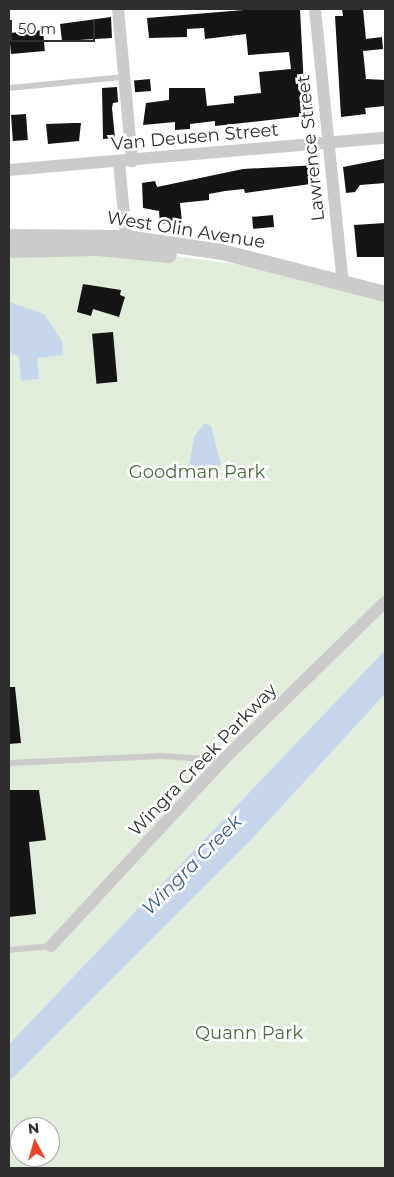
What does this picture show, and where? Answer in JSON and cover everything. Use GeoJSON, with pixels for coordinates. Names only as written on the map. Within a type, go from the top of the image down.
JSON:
{"type":"FeatureCollection","features":[{"type":"Feature","properties":{"kind":"street"},"geometry":{"type":"LineString","coordinates":[[118,9],[132,161]]}},
{"type":"Feature","properties":{"kind":"street","name":"Lawrence Street"},"geometry":{"type":"LineString","coordinates":[[315,9],[327,143],[343,284]]}},
{"type":"Feature","properties":{"kind":"street","name":"Van Deusen Street"},"geometry":{"type":"LineString","coordinates":[[9,170],[385,138]]}},
{"type":"Feature","properties":{"kind":"street"},"geometry":{"type":"LineString","coordinates":[[119,162],[126,244]]}},
{"type":"Feature","properties":{"kind":"street","name":"West Olin Avenue"},"geometry":{"type":"LineString","coordinates":[[9,237],[126,244],[324,279],[385,294]]}},
{"type":"Feature","properties":{"kind":"street","name":"West Olin Avenue"},"geometry":{"type":"LineString","coordinates":[[9,250],[126,244]]}},
{"type":"Feature","properties":{"kind":"street","name":"Wingra Creek Parkway"},"geometry":{"type":"LineString","coordinates":[[51,946],[223,760],[385,602]]}},
{"type":"Feature","properties":{"kind":"lane"},"geometry":{"type":"LineString","coordinates":[[9,88],[124,77]]}},
{"type":"Feature","properties":{"kind":"lane"},"geometry":{"type":"LineString","coordinates":[[9,763],[161,756],[223,760]]}},
{"type":"Feature","properties":{"kind":"lane"},"geometry":{"type":"LineString","coordinates":[[9,950],[51,946]]}},
{"type":"Feature","properties":{"kind":"green space","name":"Goodman Park"},"geometry":{"type":"Polygon","coordinates":[[[9,250],[127,250],[243,265],[385,294],[385,650],[9,1044],[9,250]]]}},
{"type":"Feature","properties":{"kind":"green space","name":"Quann Park"},"geometry":{"type":"Polygon","coordinates":[[[385,694],[385,1168],[9,1168],[9,1082],[250,841],[385,694]]]}},
{"type":"Feature","properties":{"kind":"water"},"geometry":{"type":"Polygon","coordinates":[[[9,302],[44,314],[62,341],[63,355],[37,358],[39,379],[21,381],[19,357],[9,352],[9,302]]]}},
{"type":"Feature","properties":{"kind":"water"},"geometry":{"type":"Polygon","coordinates":[[[205,423],[211,426],[221,465],[189,466],[194,437],[205,423]]]}},
{"type":"Feature","properties":{"kind":"water","name":"Wingra Creek"},"geometry":{"type":"Polygon","coordinates":[[[385,650],[385,694],[250,841],[9,1082],[9,1044],[385,650]]]}},
{"type":"Feature","properties":{"kind":"building"},"geometry":{"type":"Polygon","coordinates":[[[257,9],[300,9],[304,88],[308,88],[314,115],[215,126],[215,121],[190,124],[190,129],[175,130],[175,122],[143,125],[146,103],[169,100],[169,88],[205,88],[207,106],[234,103],[234,96],[261,93],[259,72],[291,69],[289,52],[248,55],[246,34],[205,39],[204,28],[187,29],[187,37],[149,38],[147,18],[257,9]]]}},
{"type":"Feature","properties":{"kind":"building"},"geometry":{"type":"Polygon","coordinates":[[[342,9],[363,9],[366,39],[382,37],[383,49],[363,51],[366,79],[385,80],[385,106],[365,108],[366,114],[341,117],[335,16],[343,16],[342,9]]]}},
{"type":"Feature","properties":{"kind":"building"},"geometry":{"type":"Polygon","coordinates":[[[111,17],[112,38],[62,41],[60,24],[111,17]]]}},
{"type":"Feature","properties":{"kind":"building"},"geometry":{"type":"Polygon","coordinates":[[[43,30],[45,51],[11,54],[9,33],[43,30]]]}},
{"type":"Feature","properties":{"kind":"building"},"geometry":{"type":"Polygon","coordinates":[[[150,79],[151,91],[135,92],[134,80],[150,79]]]}},
{"type":"Feature","properties":{"kind":"building"},"geometry":{"type":"Polygon","coordinates":[[[117,87],[118,102],[113,103],[112,108],[115,138],[103,139],[102,88],[117,87]]]}},
{"type":"Feature","properties":{"kind":"building"},"geometry":{"type":"Polygon","coordinates":[[[26,114],[28,140],[13,141],[11,115],[26,114]]]}},
{"type":"Feature","properties":{"kind":"building"},"geometry":{"type":"Polygon","coordinates":[[[81,123],[79,141],[48,144],[46,124],[81,123]]]}},
{"type":"Feature","properties":{"kind":"building"},"geometry":{"type":"Polygon","coordinates":[[[384,159],[385,183],[360,185],[355,192],[346,193],[343,167],[384,159]]]}},
{"type":"Feature","properties":{"kind":"building"},"geometry":{"type":"Polygon","coordinates":[[[318,165],[318,183],[245,193],[244,189],[225,191],[209,194],[209,200],[180,203],[182,222],[160,224],[159,211],[143,208],[142,183],[155,181],[157,187],[243,169],[318,165]]]}},
{"type":"Feature","properties":{"kind":"building"},"geometry":{"type":"Polygon","coordinates":[[[273,215],[274,227],[253,229],[252,217],[273,215]]]}},
{"type":"Feature","properties":{"kind":"building"},"geometry":{"type":"Polygon","coordinates":[[[385,223],[385,257],[357,257],[354,225],[385,223]]]}},
{"type":"Feature","properties":{"kind":"building"},"geometry":{"type":"Polygon","coordinates":[[[83,284],[121,290],[120,295],[125,297],[119,317],[93,309],[91,316],[77,312],[83,284]]]}},
{"type":"Feature","properties":{"kind":"building"},"geometry":{"type":"Polygon","coordinates":[[[113,332],[117,382],[96,384],[92,334],[113,332]]]}},
{"type":"Feature","properties":{"kind":"building"},"geometry":{"type":"Polygon","coordinates":[[[9,687],[15,687],[21,743],[9,744],[9,687]]]}},
{"type":"Feature","properties":{"kind":"building"},"geometry":{"type":"Polygon","coordinates":[[[9,790],[39,790],[46,840],[29,842],[36,914],[9,917],[9,790]]]}}]}
